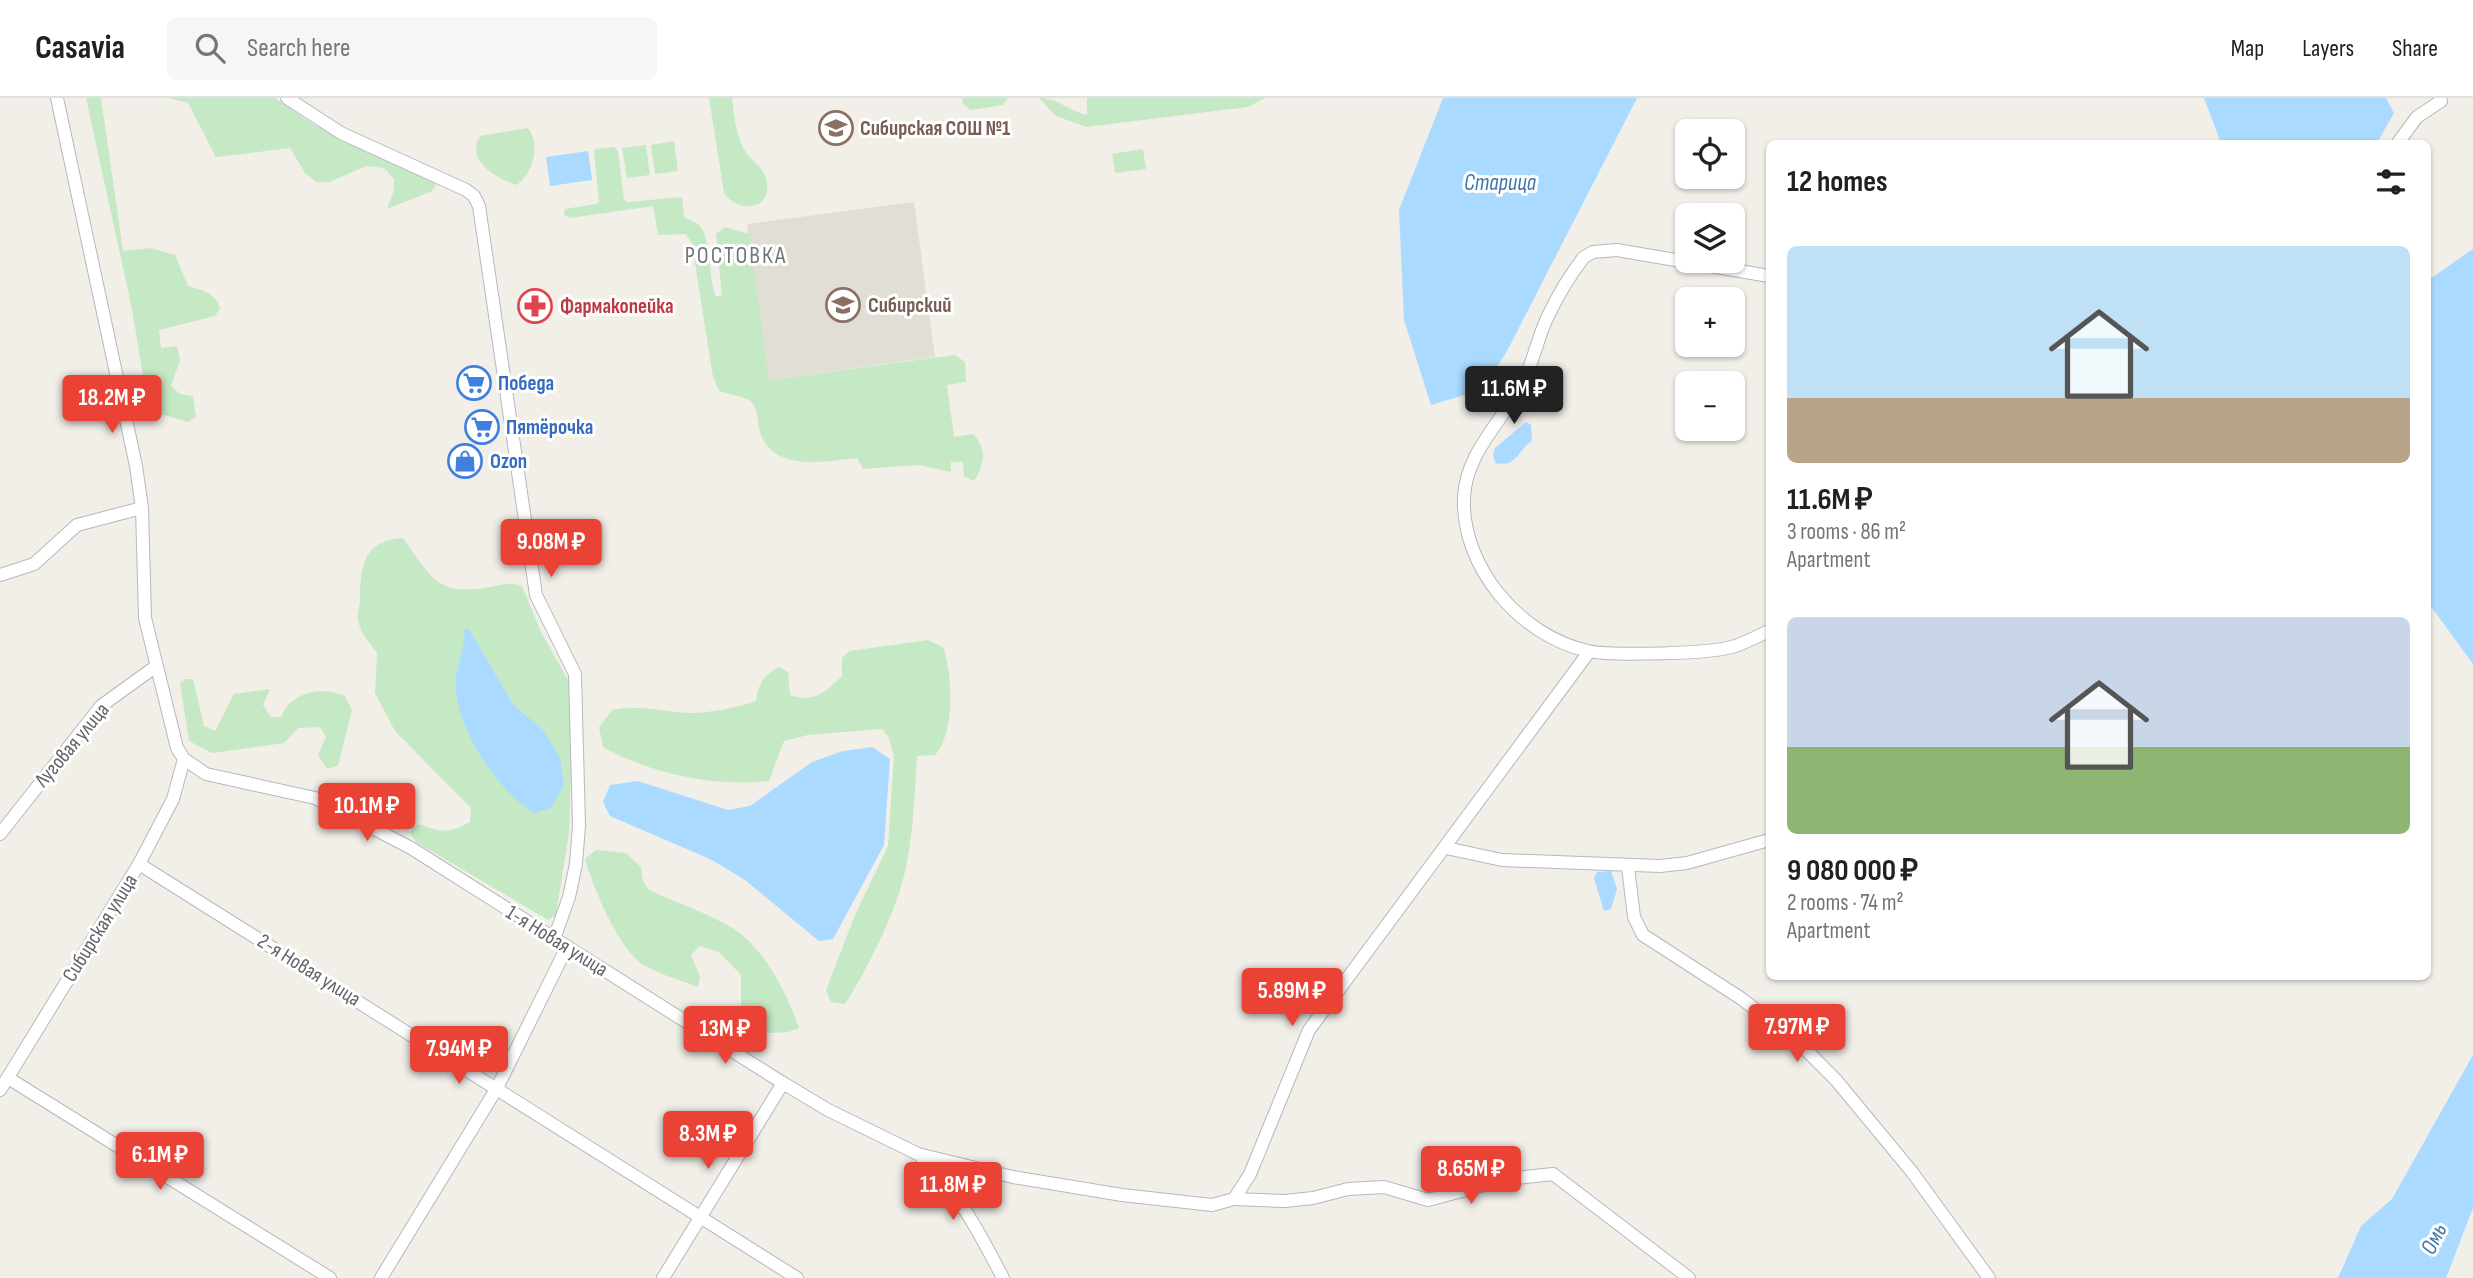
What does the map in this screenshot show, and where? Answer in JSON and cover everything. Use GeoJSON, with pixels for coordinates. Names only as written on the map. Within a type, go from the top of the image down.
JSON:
{"type":"FeatureCollection","features":[{"type":"Feature","properties":{"kind":"street"},"geometry":{"type":"LineString","coordinates":[[57,98],[136,466],[142,508],[143,601],[155,667],[172,734],[184,759]]}},
{"type":"Feature","properties":{"kind":"street"},"geometry":{"type":"LineString","coordinates":[[287,98],[341,133],[466,190],[474,196],[479,206],[536,595],[575,674],[579,825],[576,864],[569,897],[554,939]]}},
{"type":"Feature","properties":{"kind":"street"},"geometry":{"type":"LineString","coordinates":[[2400,140],[2417,117],[2441,101],[2440,98]]}},
{"type":"Feature","properties":{"kind":"street"},"geometry":{"type":"LineString","coordinates":[[1766,275],[1617,250],[1593,252],[1584,257],[1547,316],[1524,380],[1473,463],[1464,498],[1468,532],[1494,589],[1507,605],[1570,645],[1590,652],[1720,650],[1766,632]]}},
{"type":"Feature","properties":{"kind":"street"},"geometry":{"type":"LineString","coordinates":[[0,575],[34,564],[77,526],[142,508]]}},
{"type":"Feature","properties":{"kind":"street"},"geometry":{"type":"LineString","coordinates":[[1234,1199],[1250,1174],[1309,1030],[1590,652]]}},
{"type":"Feature","properties":{"kind":"street","name":"Луговая улица"},"geometry":{"type":"LineString","coordinates":[[0,834],[101,706],[155,667]]}},
{"type":"Feature","properties":{"kind":"street","name":"1-я Новая улица"},"geometry":{"type":"LineString","coordinates":[[184,759],[206,774],[222,780],[293,791],[349,814],[828,1110],[918,1154]]}},
{"type":"Feature","properties":{"kind":"street","name":"Сибирская улица"},"geometry":{"type":"LineString","coordinates":[[0,1090],[139,864],[173,799],[184,759]]}},
{"type":"Feature","properties":{"kind":"street"},"geometry":{"type":"LineString","coordinates":[[1446,848],[1502,860],[1628,867],[1687,863],[1766,841]]}},
{"type":"Feature","properties":{"kind":"street","name":"2-я Новая улица"},"geometry":{"type":"LineString","coordinates":[[139,864],[797,1278]]}},
{"type":"Feature","properties":{"kind":"street"},"geometry":{"type":"LineString","coordinates":[[1628,867],[1634,917],[1643,934],[1742,999],[1803,1047],[1836,1080],[1912,1172],[1989,1278]]}},
{"type":"Feature","properties":{"kind":"street"},"geometry":{"type":"LineString","coordinates":[[381,1278],[497,1088],[567,947]]}},
{"type":"Feature","properties":{"kind":"street"},"geometry":{"type":"LineString","coordinates":[[8,1078],[330,1278]]}},
{"type":"Feature","properties":{"kind":"street"},"geometry":{"type":"LineString","coordinates":[[663,1278],[783,1083]]}},
{"type":"Feature","properties":{"kind":"street"},"geometry":{"type":"LineString","coordinates":[[918,1154],[1013,1177],[1122,1195],[1212,1205],[1234,1199],[1262,1202],[1294,1200],[1348,1189],[1384,1187],[1428,1200],[1507,1179],[1553,1174],[1689,1278]]}},
{"type":"Feature","properties":{"kind":"street"},"geometry":{"type":"LineString","coordinates":[[918,1154],[944,1178],[972,1219],[1003,1278]]}},
{"type":"Feature","properties":{"kind":"shaded area","name":"Сибирский"},"geometry":{"type":"Polygon","coordinates":[[[914,202],[935,357],[768,380],[747,224],[914,202]]]}},
{"type":"Feature","properties":{"kind":"green space"},"geometry":{"type":"Polygon","coordinates":[[[86,98],[101,98],[123,251],[151,248],[175,255],[188,286],[212,296],[220,308],[215,316],[159,330],[161,348],[177,346],[180,360],[171,386],[180,394],[193,396],[196,417],[188,422],[161,414],[150,418],[132,309],[86,98]]]}},
{"type":"Feature","properties":{"kind":"green space"},"geometry":{"type":"Polygon","coordinates":[[[169,98],[275,98],[311,123],[434,181],[436,185],[432,191],[387,209],[394,190],[394,179],[384,168],[366,166],[330,182],[316,182],[305,173],[290,148],[216,157],[188,103],[169,98]]]}},
{"type":"Feature","properties":{"kind":"green space"},"geometry":{"type":"Polygon","coordinates":[[[709,98],[732,98],[739,139],[767,182],[764,198],[753,206],[737,204],[724,193],[709,98]]]}},
{"type":"Feature","properties":{"kind":"green space"},"geometry":{"type":"Polygon","coordinates":[[[962,98],[1008,98],[1003,105],[971,110],[963,104],[962,98]]]}},
{"type":"Feature","properties":{"kind":"green space"},"geometry":{"type":"Polygon","coordinates":[[[1039,98],[1052,100],[1087,115],[1087,98],[1265,98],[1248,107],[1086,127],[1056,116],[1039,98]]]}},
{"type":"Feature","properties":{"kind":"green space"},"geometry":{"type":"Polygon","coordinates":[[[528,128],[532,135],[534,151],[531,167],[522,180],[516,185],[485,168],[477,154],[476,145],[480,136],[528,128]]]}},
{"type":"Feature","properties":{"kind":"green space"},"geometry":{"type":"Polygon","coordinates":[[[674,141],[678,171],[655,174],[651,145],[674,141]]]}},
{"type":"Feature","properties":{"kind":"green space"},"geometry":{"type":"Polygon","coordinates":[[[646,145],[650,175],[627,178],[622,148],[646,145]]]}},
{"type":"Feature","properties":{"kind":"green space"},"geometry":{"type":"Polygon","coordinates":[[[614,147],[618,151],[624,199],[628,202],[682,197],[684,217],[699,225],[706,239],[716,297],[722,295],[716,234],[725,227],[749,234],[769,380],[955,355],[965,362],[966,382],[947,385],[954,437],[973,434],[983,451],[982,463],[974,481],[964,476],[963,462],[951,462],[951,472],[918,465],[863,469],[857,458],[801,462],[776,454],[760,432],[753,404],[719,391],[713,377],[692,244],[686,234],[658,235],[653,206],[570,218],[564,215],[565,209],[596,204],[599,201],[594,152],[596,149],[614,147]]]}},
{"type":"Feature","properties":{"kind":"green space"},"geometry":{"type":"Polygon","coordinates":[[[1143,149],[1146,169],[1115,173],[1112,154],[1143,149]]]}},
{"type":"Feature","properties":{"kind":"green space"},"geometry":{"type":"Polygon","coordinates":[[[403,538],[429,573],[447,586],[472,589],[506,584],[522,586],[541,632],[568,680],[572,732],[569,833],[556,915],[548,920],[416,842],[410,833],[413,827],[419,824],[445,831],[457,828],[470,822],[471,808],[395,731],[375,693],[377,653],[363,634],[358,620],[361,576],[372,549],[390,540],[403,538]],[[469,629],[456,679],[543,730],[513,704],[469,629]]]}},
{"type":"Feature","properties":{"kind":"green space"},"geometry":{"type":"Polygon","coordinates":[[[928,640],[943,647],[949,672],[950,703],[946,733],[935,755],[917,756],[907,863],[887,924],[868,965],[845,1004],[831,1002],[826,990],[855,915],[888,846],[894,756],[889,738],[882,729],[808,735],[784,741],[769,781],[726,782],[683,776],[642,765],[603,747],[599,727],[612,710],[622,708],[698,713],[723,710],[756,701],[763,680],[779,667],[788,672],[790,695],[813,697],[824,692],[842,676],[842,658],[850,651],[928,640]]]}},
{"type":"Feature","properties":{"kind":"green space"},"geometry":{"type":"Polygon","coordinates":[[[193,679],[204,726],[215,731],[234,694],[270,689],[263,705],[271,717],[281,717],[292,701],[308,693],[326,691],[345,696],[352,710],[338,766],[327,769],[318,755],[326,737],[320,727],[298,728],[284,743],[212,753],[189,741],[180,683],[193,679]]]}},
{"type":"Feature","properties":{"kind":"green space"},"geometry":{"type":"Polygon","coordinates":[[[596,850],[626,853],[641,867],[643,881],[649,890],[710,916],[742,935],[772,971],[799,1028],[788,1032],[738,1035],[732,1027],[741,1008],[741,975],[719,952],[700,946],[691,955],[700,977],[698,987],[642,964],[624,945],[594,885],[585,859],[596,850]]]}},
{"type":"Feature","properties":{"kind":"water","name":"Старица"},"geometry":{"type":"Polygon","coordinates":[[[1443,98],[1637,98],[1506,353],[1481,390],[1431,405],[1404,320],[1399,210],[1443,98]]]}},
{"type":"Feature","properties":{"kind":"water"},"geometry":{"type":"Polygon","coordinates":[[[2204,98],[2386,98],[2394,113],[2379,140],[2220,140],[2204,98]]]}},
{"type":"Feature","properties":{"kind":"water"},"geometry":{"type":"Polygon","coordinates":[[[588,151],[592,180],[550,186],[546,157],[588,151]]]}},
{"type":"Feature","properties":{"kind":"water"},"geometry":{"type":"Polygon","coordinates":[[[2473,249],[2473,664],[2431,606],[2431,278],[2473,249]]]}},
{"type":"Feature","properties":{"kind":"water"},"geometry":{"type":"Polygon","coordinates":[[[1526,422],[1531,425],[1532,441],[1513,461],[1495,463],[1495,448],[1526,422]]]}},
{"type":"Feature","properties":{"kind":"water"},"geometry":{"type":"Polygon","coordinates":[[[469,629],[513,704],[543,730],[560,758],[564,784],[551,808],[534,813],[520,802],[492,772],[469,735],[457,696],[456,678],[464,630],[469,629]]]}},
{"type":"Feature","properties":{"kind":"water"},"geometry":{"type":"Polygon","coordinates":[[[872,747],[890,759],[884,845],[833,939],[819,941],[745,880],[712,860],[610,816],[603,802],[610,785],[638,781],[728,810],[750,806],[812,762],[843,751],[872,747]]]}},
{"type":"Feature","properties":{"kind":"water"},"geometry":{"type":"Polygon","coordinates":[[[1611,871],[1617,889],[1611,909],[1604,911],[1594,878],[1597,872],[1611,871]]]}},
{"type":"Feature","properties":{"kind":"water","name":"Омь"},"geometry":{"type":"Polygon","coordinates":[[[2473,1055],[2473,1208],[2446,1278],[2338,1278],[2361,1226],[2392,1199],[2473,1055]]]}},
{"type":"Feature","properties":{"kind":"place","name":"Сибирская СОШ №1"},"geometry":{"type":"Point","coordinates":[836,128]}},
{"type":"Feature","properties":{"kind":"place","name":"Сибирский"},"geometry":{"type":"Point","coordinates":[843,305]}},
{"type":"Feature","properties":{"kind":"place","name":"Фармакопейка"},"geometry":{"type":"Point","coordinates":[535,306]}},
{"type":"Feature","properties":{"kind":"place","name":"Победа"},"geometry":{"type":"Point","coordinates":[474,383]}},
{"type":"Feature","properties":{"kind":"place","name":"Пятёрочка"},"geometry":{"type":"Point","coordinates":[482,427]}},
{"type":"Feature","properties":{"kind":"place","name":"Ozon"},"geometry":{"type":"Point","coordinates":[465,461]}},
{"type":"Feature","properties":{"kind":"district","name":"РОСТОВКА"},"geometry":{"type":"Point","coordinates":[736,255]}}]}
